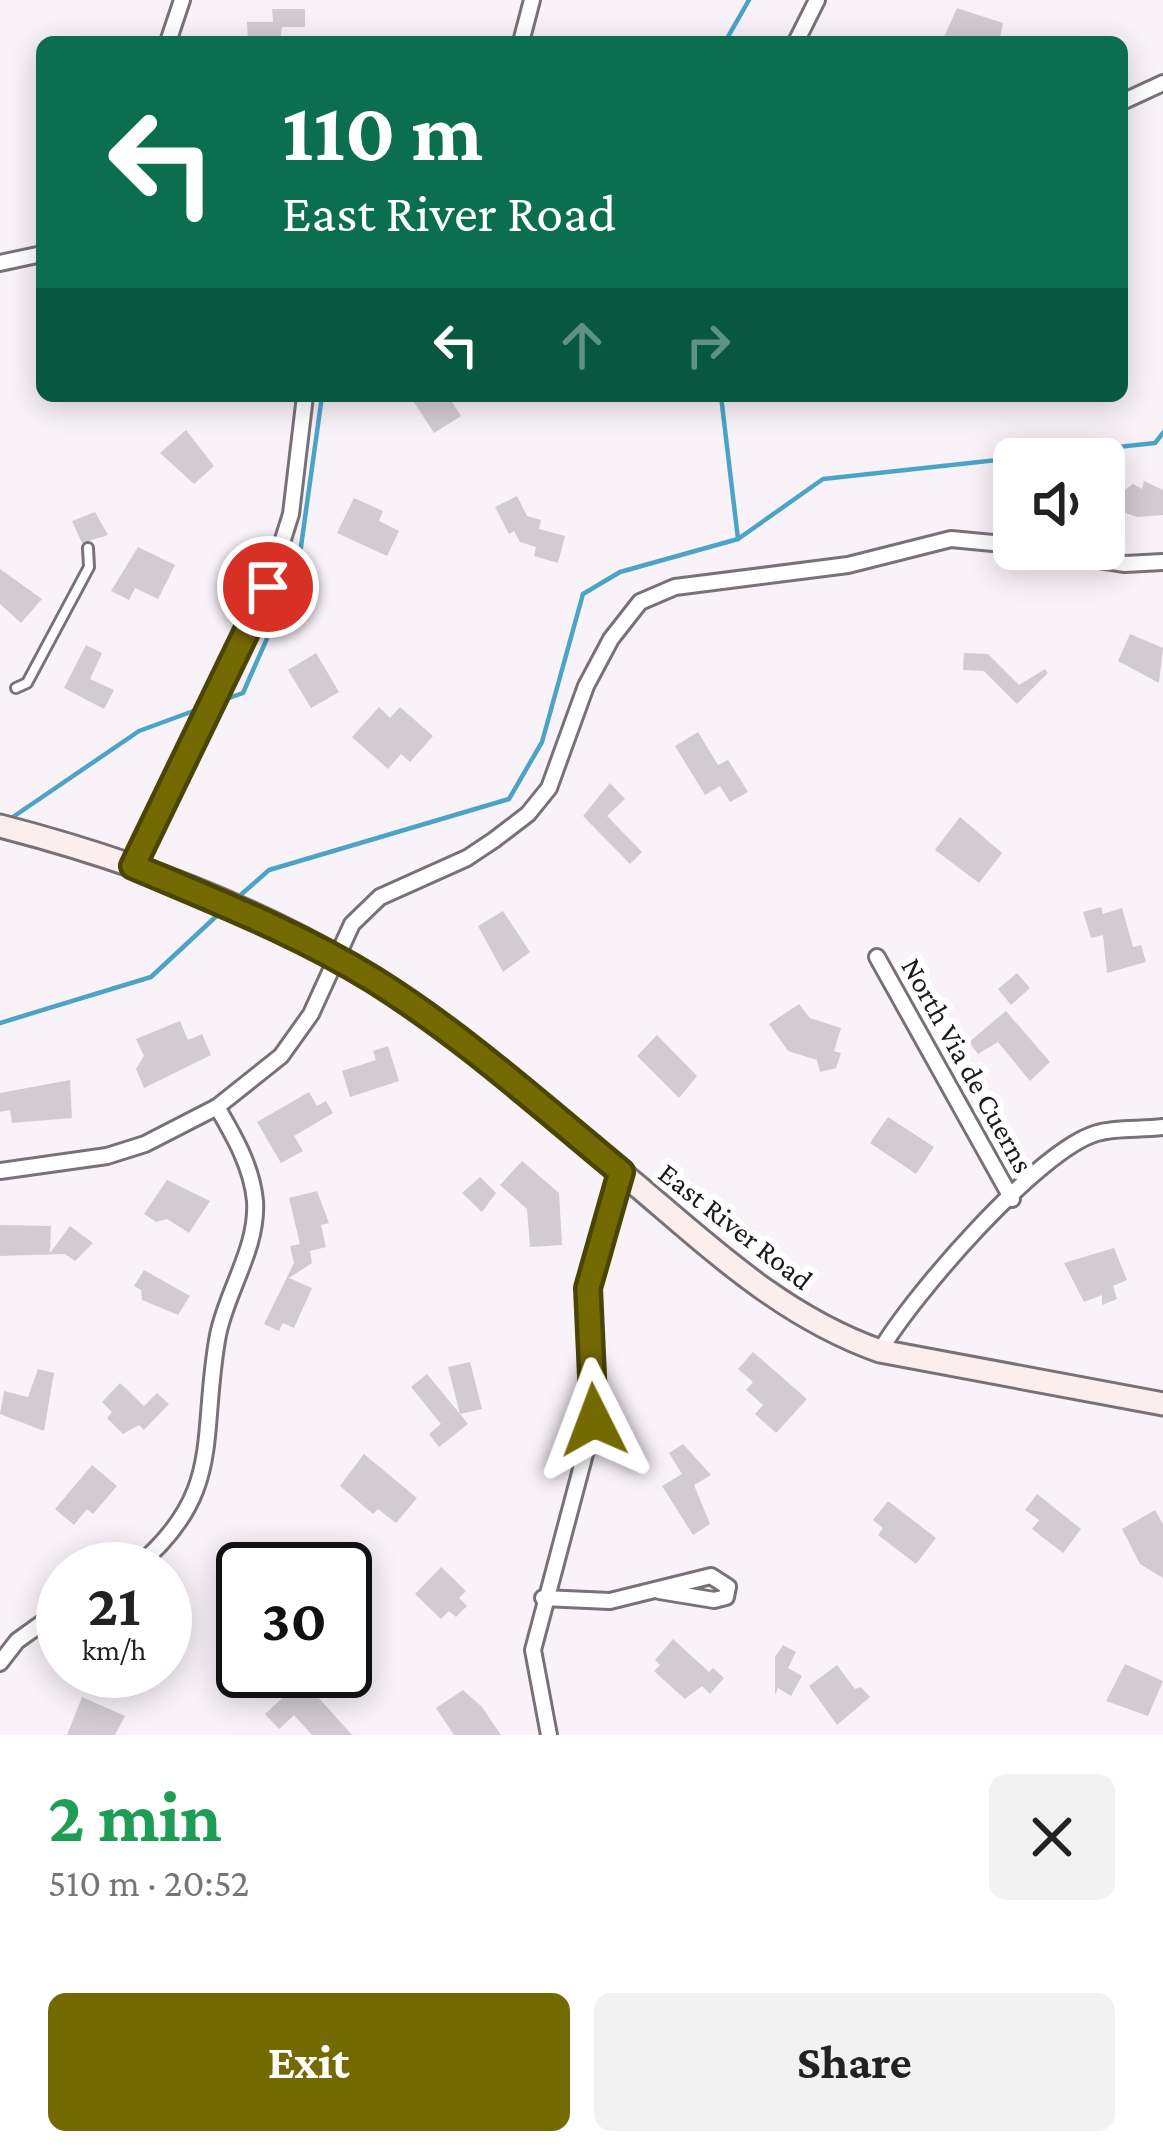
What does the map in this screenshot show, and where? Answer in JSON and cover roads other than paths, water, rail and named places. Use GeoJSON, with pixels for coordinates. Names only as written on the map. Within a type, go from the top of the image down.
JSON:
{"type":"FeatureCollection","features":[{"type":"Feature","properties":{"kind":"street"},"geometry":{"type":"LineString","coordinates":[[170,36],[182,0]]}},
{"type":"Feature","properties":{"kind":"street"},"geometry":{"type":"LineString","coordinates":[[523,36],[532,0]]}},
{"type":"Feature","properties":{"kind":"street"},"geometry":{"type":"LineString","coordinates":[[799,36],[817,0]]}},
{"type":"Feature","properties":{"kind":"street"},"geometry":{"type":"LineString","coordinates":[[1128,99],[1163,83]]}},
{"type":"Feature","properties":{"kind":"street"},"geometry":{"type":"LineString","coordinates":[[0,263],[36,255]]}},
{"type":"Feature","properties":{"kind":"street"},"geometry":{"type":"LineString","coordinates":[[133,866],[268,587],[291,514],[304,402]]}},
{"type":"Feature","properties":{"kind":"street"},"geometry":{"type":"LineString","coordinates":[[0,1171],[122,1153],[217,1107],[298,1036],[352,924],[380,896],[467,858],[528,814],[549,788],[586,686],[611,639],[640,602],[675,587],[848,565],[951,539],[993,543]]}},
{"type":"Feature","properties":{"kind":"street"},"geometry":{"type":"LineString","coordinates":[[1125,564],[1163,562]]}},
{"type":"Feature","properties":{"kind":"street","name":"East River Road"},"geometry":{"type":"LineString","coordinates":[[0,826],[133,866],[338,958],[440,1025],[744,1277],[810,1323],[880,1351],[1163,1404]]}},
{"type":"Feature","properties":{"kind":"street","name":"North Via de Cuerns"},"geometry":{"type":"LineString","coordinates":[[877,957],[1012,1199]]}},
{"type":"Feature","properties":{"kind":"street"},"geometry":{"type":"LineString","coordinates":[[166,1542],[193,1504],[206,1455],[218,1335],[252,1236],[250,1175],[217,1107]]}},
{"type":"Feature","properties":{"kind":"street"},"geometry":{"type":"LineString","coordinates":[[880,1351],[902,1312],[1055,1154],[1098,1132],[1163,1127]]}},
{"type":"Feature","properties":{"kind":"street"},"geometry":{"type":"LineString","coordinates":[[549,1735],[533,1650],[543,1598],[594,1420],[588,1288],[621,1172]]}},
{"type":"Feature","properties":{"kind":"street"},"geometry":{"type":"LineString","coordinates":[[543,1598],[610,1601],[659,1591]]}},
{"type":"Feature","properties":{"kind":"street"},"geometry":{"type":"LineString","coordinates":[[0,1663],[17,1640],[36,1627]]}},
{"type":"Feature","properties":{"kind":"lane"},"geometry":{"type":"LineString","coordinates":[[16,688],[27,683],[89,567],[88,548]]}},
{"type":"Feature","properties":{"kind":"waterway"},"geometry":{"type":"LineString","coordinates":[[728,36],[749,0]]}},
{"type":"Feature","properties":{"kind":"waterway"},"geometry":{"type":"LineString","coordinates":[[218,702],[243,693],[298,568],[321,402]]}},
{"type":"Feature","properties":{"kind":"waterway"},"geometry":{"type":"LineString","coordinates":[[236,899],[269,870],[509,799],[542,742],[583,594],[620,572],[738,539],[722,402]]}},
{"type":"Feature","properties":{"kind":"waterway"},"geometry":{"type":"LineString","coordinates":[[738,539],[823,479],[1155,443],[1163,433]]}},
{"type":"Feature","properties":{"kind":"waterway"},"geometry":{"type":"LineString","coordinates":[[10,819],[139,731],[207,706]]}},
{"type":"Feature","properties":{"kind":"waterway"},"geometry":{"type":"LineString","coordinates":[[0,1023],[151,977],[223,910]]}}]}
